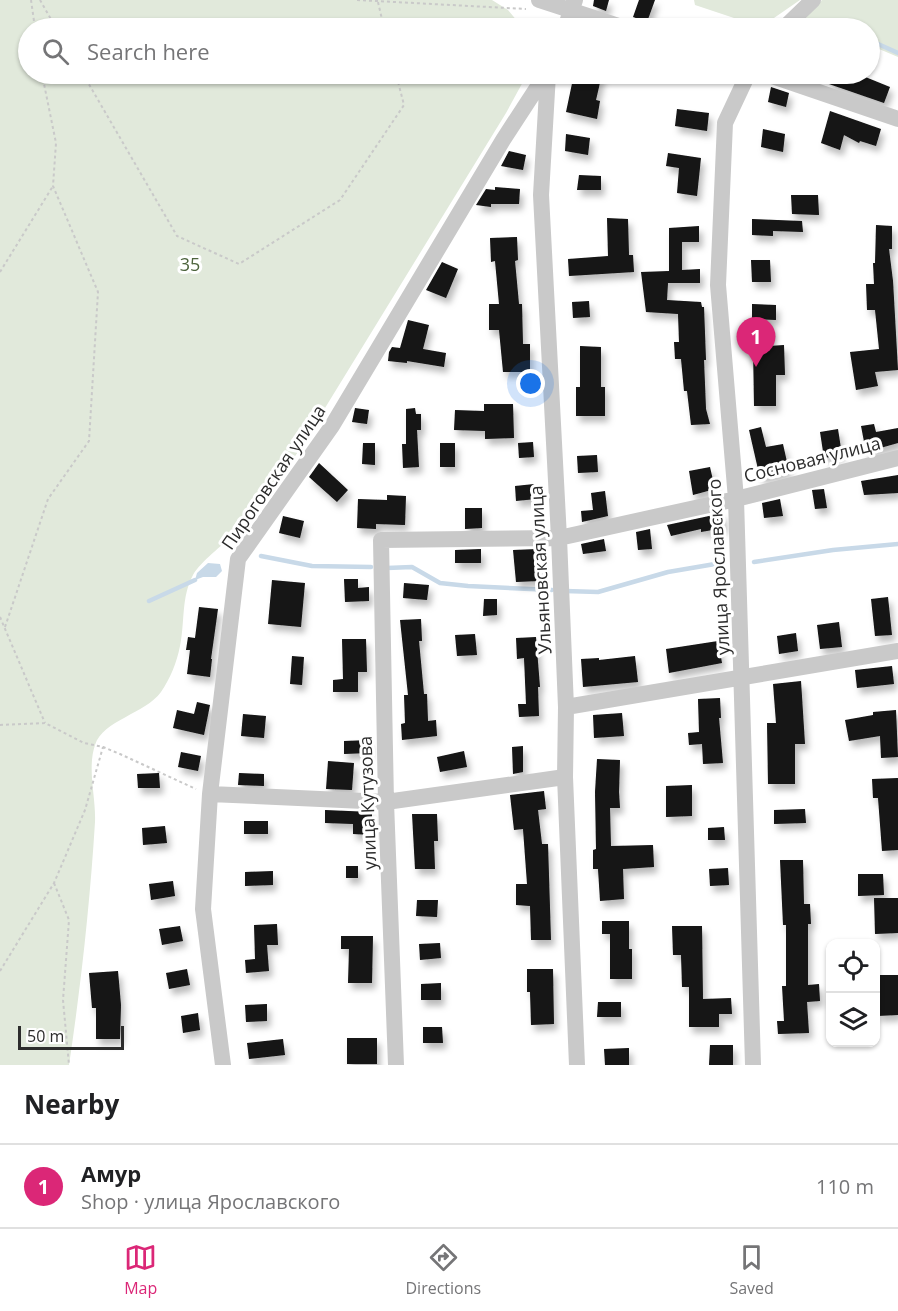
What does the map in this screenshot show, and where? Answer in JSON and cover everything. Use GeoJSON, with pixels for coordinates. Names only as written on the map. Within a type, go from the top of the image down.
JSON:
{"type":"FeatureCollection","features":[{"type":"Feature","properties":{"kind":"street"},"geometry":{"type":"LineString","coordinates":[[794,18],[813,0]]}},
{"type":"Feature","properties":{"kind":"street"},"geometry":{"type":"LineString","coordinates":[[532,5],[573,6],[601,18]]}},
{"type":"Feature","properties":{"kind":"street","name":"Пироговская улица"},"geometry":{"type":"LineString","coordinates":[[223,1065],[203,909],[210,794],[238,559],[332,426],[493,156],[540,84]]}},
{"type":"Feature","properties":{"kind":"street","name":"Ульяновская улица"},"geometry":{"type":"LineString","coordinates":[[547,84],[541,195],[566,707],[565,777],[577,1065]]}},
{"type":"Feature","properties":{"kind":"street","name":"улица Ярославского"},"geometry":{"type":"LineString","coordinates":[[743,84],[725,123],[718,285],[736,499],[753,1065]]}},
{"type":"Feature","properties":{"kind":"street"},"geometry":{"type":"LineString","coordinates":[[795,84],[898,119]]}},
{"type":"Feature","properties":{"kind":"street","name":"Сосновая улица"},"geometry":{"type":"LineString","coordinates":[[381,540],[559,538],[736,499],[898,458]]}},
{"type":"Feature","properties":{"kind":"street","name":"улица Кутузова"},"geometry":{"type":"LineString","coordinates":[[381,540],[386,802],[396,1065]]}},
{"type":"Feature","properties":{"kind":"street"},"geometry":{"type":"LineString","coordinates":[[566,707],[898,651]]}},
{"type":"Feature","properties":{"kind":"street"},"geometry":{"type":"LineString","coordinates":[[210,794],[386,802],[565,777]]}},
{"type":"Feature","properties":{"kind":"path"},"geometry":{"type":"LineString","coordinates":[[31,0],[34,18]]}},
{"type":"Feature","properties":{"kind":"path"},"geometry":{"type":"LineString","coordinates":[[40,0],[51,18]]}},
{"type":"Feature","properties":{"kind":"path"},"geometry":{"type":"LineString","coordinates":[[357,0],[532,5]]}},
{"type":"Feature","properties":{"kind":"path"},"geometry":{"type":"LineString","coordinates":[[377,1],[381,18]]}},
{"type":"Feature","properties":{"kind":"path"},"geometry":{"type":"LineString","coordinates":[[4,627],[48,499],[89,441],[98,292],[54,186],[56,143],[44,84]]}},
{"type":"Feature","properties":{"kind":"path"},"geometry":{"type":"LineString","coordinates":[[89,84],[177,236],[239,264],[340,200],[404,105],[399,84]]}},
{"type":"Feature","properties":{"kind":"path"},"geometry":{"type":"LineString","coordinates":[[0,272],[54,186]]}},
{"type":"Feature","properties":{"kind":"path"},"geometry":{"type":"LineString","coordinates":[[0,616],[45,723]]}},
{"type":"Feature","properties":{"kind":"path"},"geometry":{"type":"LineString","coordinates":[[0,725],[45,723],[84,743],[103,747],[210,794]]}},
{"type":"Feature","properties":{"kind":"path"},"geometry":{"type":"LineString","coordinates":[[0,971],[54,883],[85,810],[103,747]]}},
{"type":"Feature","properties":{"kind":"path"},"geometry":{"type":"LineString","coordinates":[[54,883],[69,920],[63,1000],[69,1065]]}},
{"type":"Feature","properties":{"kind":"green space","name":"35"},"geometry":{"type":"Polygon","coordinates":[[[0,0],[492,0],[508,10],[515,18],[18,18],[18,84],[522,84],[298,452],[252,515],[201,564],[193,575],[185,601],[179,652],[173,670],[161,692],[154,700],[115,723],[99,736],[92,764],[95,822],[91,883],[69,1065],[0,1065],[0,0]]]}},
{"type":"Feature","properties":{"kind":"green space"},"geometry":{"type":"Polygon","coordinates":[[[694,0],[800,0],[774,18],[734,18],[695,5],[694,0]]]}},
{"type":"Feature","properties":{"kind":"green space"},"geometry":{"type":"Polygon","coordinates":[[[822,0],[898,0],[898,57],[880,49],[880,18],[803,18],[822,0]]]}},
{"type":"Feature","properties":{"kind":"water"},"geometry":{"type":"Polygon","coordinates":[[[208,563],[220,564],[222,571],[216,577],[203,577],[195,580],[197,573],[208,563]]]}},
{"type":"Feature","properties":{"kind":"building"},"geometry":{"type":"Polygon","coordinates":[[[594,0],[609,0],[606,11],[593,6],[594,0]]]}},
{"type":"Feature","properties":{"kind":"building"},"geometry":{"type":"Polygon","coordinates":[[[639,0],[655,0],[648,18],[633,17],[639,0]]]}},
{"type":"Feature","properties":{"kind":"building"},"geometry":{"type":"Polygon","coordinates":[[[880,83],[890,87],[884,103],[829,84],[880,83]]]}},
{"type":"Feature","properties":{"kind":"building"},"geometry":{"type":"Polygon","coordinates":[[[572,84],[600,84],[596,100],[600,101],[597,119],[566,112],[572,84]]]}},
{"type":"Feature","properties":{"kind":"building"},"geometry":{"type":"Polygon","coordinates":[[[771,87],[789,93],[786,107],[768,102],[771,87]]]}},
{"type":"Feature","properties":{"kind":"building"},"geometry":{"type":"Polygon","coordinates":[[[677,109],[709,113],[707,131],[675,126],[677,109]]]}},
{"type":"Feature","properties":{"kind":"building"},"geometry":{"type":"Polygon","coordinates":[[[830,111],[881,129],[876,146],[860,141],[859,143],[844,135],[840,150],[821,143],[830,111]]]}},
{"type":"Feature","properties":{"kind":"building"},"geometry":{"type":"Polygon","coordinates":[[[763,129],[785,134],[783,152],[761,147],[763,129]]]}},
{"type":"Feature","properties":{"kind":"building"},"geometry":{"type":"Polygon","coordinates":[[[566,134],[590,138],[588,155],[565,151],[566,134]]]}},
{"type":"Feature","properties":{"kind":"building"},"geometry":{"type":"Polygon","coordinates":[[[509,151],[526,155],[523,170],[501,166],[509,151]]]}},
{"type":"Feature","properties":{"kind":"building"},"geometry":{"type":"Polygon","coordinates":[[[668,153],[701,158],[697,196],[677,193],[679,168],[666,166],[668,153]]]}},
{"type":"Feature","properties":{"kind":"building"},"geometry":{"type":"Polygon","coordinates":[[[579,175],[601,176],[601,190],[577,190],[579,175]]]}},
{"type":"Feature","properties":{"kind":"building"},"geometry":{"type":"Polygon","coordinates":[[[495,187],[520,189],[519,204],[491,204],[491,207],[476,205],[486,189],[495,190],[495,187]]]}},
{"type":"Feature","properties":{"kind":"building"},"geometry":{"type":"Polygon","coordinates":[[[791,195],[818,195],[819,215],[792,214],[791,195]]]}},
{"type":"Feature","properties":{"kind":"building"},"geometry":{"type":"Polygon","coordinates":[[[607,218],[628,219],[629,255],[633,255],[634,272],[569,276],[568,259],[608,256],[607,218]]]}},
{"type":"Feature","properties":{"kind":"building"},"geometry":{"type":"Polygon","coordinates":[[[752,219],[802,221],[803,232],[773,231],[773,236],[752,235],[752,219]]]}},
{"type":"Feature","properties":{"kind":"building"},"geometry":{"type":"Polygon","coordinates":[[[876,225],[892,226],[892,249],[889,249],[898,370],[875,372],[878,386],[856,390],[850,352],[879,349],[875,310],[867,310],[866,284],[874,284],[876,225]]]}},
{"type":"Feature","properties":{"kind":"building"},"geometry":{"type":"Polygon","coordinates":[[[699,226],[699,242],[682,242],[682,270],[700,269],[700,283],[668,283],[667,300],[701,302],[704,307],[706,409],[710,424],[691,425],[687,391],[684,391],[681,359],[675,359],[674,342],[679,342],[678,314],[646,312],[641,272],[669,271],[669,228],[699,226]]]}},
{"type":"Feature","properties":{"kind":"building"},"geometry":{"type":"Polygon","coordinates":[[[517,237],[518,260],[515,261],[519,304],[522,304],[523,344],[530,344],[530,372],[503,372],[499,330],[489,330],[489,304],[499,304],[495,261],[491,262],[490,238],[517,237]]]}},
{"type":"Feature","properties":{"kind":"building"},"geometry":{"type":"Polygon","coordinates":[[[751,260],[770,260],[771,282],[752,282],[751,260]]]}},
{"type":"Feature","properties":{"kind":"building"},"geometry":{"type":"Polygon","coordinates":[[[442,262],[458,269],[446,298],[426,290],[442,262]]]}},
{"type":"Feature","properties":{"kind":"building"},"geometry":{"type":"Polygon","coordinates":[[[589,301],[590,317],[573,318],[572,302],[589,301]]]}},
{"type":"Feature","properties":{"kind":"building"},"geometry":{"type":"Polygon","coordinates":[[[752,304],[776,305],[776,320],[752,319],[752,304]]]}},
{"type":"Feature","properties":{"kind":"building"},"geometry":{"type":"Polygon","coordinates":[[[408,320],[429,325],[423,349],[446,353],[444,367],[407,361],[407,363],[388,361],[392,347],[400,348],[408,320]]]}},
{"type":"Feature","properties":{"kind":"building"},"geometry":{"type":"Polygon","coordinates":[[[784,345],[785,375],[776,375],[776,406],[754,406],[753,347],[784,345]]]}},
{"type":"Feature","properties":{"kind":"building"},"geometry":{"type":"Polygon","coordinates":[[[580,346],[601,347],[601,387],[605,387],[605,416],[576,416],[576,387],[580,387],[580,346]]]}},
{"type":"Feature","properties":{"kind":"building"},"geometry":{"type":"Polygon","coordinates":[[[484,404],[513,404],[514,438],[485,439],[485,431],[454,430],[455,410],[484,411],[484,404]]]}},
{"type":"Feature","properties":{"kind":"building"},"geometry":{"type":"Polygon","coordinates":[[[355,408],[369,410],[367,424],[352,422],[355,408]]]}},
{"type":"Feature","properties":{"kind":"building"},"geometry":{"type":"Polygon","coordinates":[[[415,408],[416,414],[421,414],[421,430],[417,430],[419,467],[403,468],[402,444],[406,444],[406,409],[415,408]]]}},
{"type":"Feature","properties":{"kind":"building"},"geometry":{"type":"Polygon","coordinates":[[[874,424],[876,432],[898,428],[898,443],[866,452],[861,426],[874,424]]]}},
{"type":"Feature","properties":{"kind":"building"},"geometry":{"type":"Polygon","coordinates":[[[761,427],[766,447],[783,444],[789,471],[760,478],[749,430],[761,427]]]}},
{"type":"Feature","properties":{"kind":"building"},"geometry":{"type":"Polygon","coordinates":[[[838,429],[842,455],[824,458],[820,432],[838,429]]]}},
{"type":"Feature","properties":{"kind":"building"},"geometry":{"type":"Polygon","coordinates":[[[533,442],[534,457],[519,458],[518,443],[533,442]]]}},
{"type":"Feature","properties":{"kind":"building"},"geometry":{"type":"Polygon","coordinates":[[[363,443],[375,443],[375,465],[362,464],[363,443]]]}},
{"type":"Feature","properties":{"kind":"building"},"geometry":{"type":"Polygon","coordinates":[[[440,443],[455,443],[455,467],[440,467],[440,443]]]}},
{"type":"Feature","properties":{"kind":"building"},"geometry":{"type":"Polygon","coordinates":[[[597,455],[598,472],[578,473],[577,456],[597,455]]]}},
{"type":"Feature","properties":{"kind":"building"},"geometry":{"type":"Polygon","coordinates":[[[319,463],[348,490],[337,502],[309,477],[319,463]]]}},
{"type":"Feature","properties":{"kind":"building"},"geometry":{"type":"Polygon","coordinates":[[[710,467],[715,489],[693,495],[689,471],[710,467]]]}},
{"type":"Feature","properties":{"kind":"building"},"geometry":{"type":"Polygon","coordinates":[[[898,475],[898,493],[864,495],[861,481],[898,475]]]}},
{"type":"Feature","properties":{"kind":"building"},"geometry":{"type":"Polygon","coordinates":[[[534,484],[536,499],[516,501],[515,486],[534,484]]]}},
{"type":"Feature","properties":{"kind":"building"},"geometry":{"type":"Polygon","coordinates":[[[824,489],[827,508],[815,509],[812,490],[824,489]]]}},
{"type":"Feature","properties":{"kind":"building"},"geometry":{"type":"Polygon","coordinates":[[[605,491],[608,516],[582,522],[581,511],[593,510],[591,493],[605,491]]]}},
{"type":"Feature","properties":{"kind":"building"},"geometry":{"type":"Polygon","coordinates":[[[387,495],[406,496],[405,525],[376,524],[376,529],[357,528],[358,499],[387,500],[387,495]]]}},
{"type":"Feature","properties":{"kind":"building"},"geometry":{"type":"Polygon","coordinates":[[[780,499],[783,516],[764,518],[762,503],[780,499]]]}},
{"type":"Feature","properties":{"kind":"building"},"geometry":{"type":"Polygon","coordinates":[[[465,508],[482,508],[482,528],[465,529],[465,508]]]}},
{"type":"Feature","properties":{"kind":"building"},"geometry":{"type":"Polygon","coordinates":[[[723,513],[724,528],[701,532],[701,529],[671,536],[667,525],[723,513]]]}},
{"type":"Feature","properties":{"kind":"building"},"geometry":{"type":"Polygon","coordinates":[[[283,516],[304,521],[300,538],[279,533],[283,516]]]}},
{"type":"Feature","properties":{"kind":"building"},"geometry":{"type":"Polygon","coordinates":[[[650,529],[652,549],[638,550],[636,532],[650,529]]]}},
{"type":"Feature","properties":{"kind":"building"},"geometry":{"type":"Polygon","coordinates":[[[604,539],[606,551],[583,554],[581,544],[604,539]]]}},
{"type":"Feature","properties":{"kind":"building"},"geometry":{"type":"Polygon","coordinates":[[[481,549],[481,563],[455,563],[455,550],[481,549]]]}},
{"type":"Feature","properties":{"kind":"building"},"geometry":{"type":"Polygon","coordinates":[[[537,549],[539,581],[516,582],[513,550],[537,549]]]}},
{"type":"Feature","properties":{"kind":"building"},"geometry":{"type":"Polygon","coordinates":[[[344,579],[358,579],[358,588],[369,587],[369,601],[345,602],[344,579]]]}},
{"type":"Feature","properties":{"kind":"building"},"geometry":{"type":"Polygon","coordinates":[[[272,580],[305,583],[301,627],[268,624],[272,580]]]}},
{"type":"Feature","properties":{"kind":"building"},"geometry":{"type":"Polygon","coordinates":[[[404,583],[429,585],[427,600],[403,598],[404,583]]]}},
{"type":"Feature","properties":{"kind":"building"},"geometry":{"type":"Polygon","coordinates":[[[888,597],[892,635],[875,636],[871,599],[888,597]]]}},
{"type":"Feature","properties":{"kind":"building"},"geometry":{"type":"Polygon","coordinates":[[[484,599],[497,599],[497,615],[483,616],[484,599]]]}},
{"type":"Feature","properties":{"kind":"building"},"geometry":{"type":"Polygon","coordinates":[[[199,607],[218,609],[210,677],[187,674],[190,650],[186,650],[188,637],[195,638],[199,607]]]}},
{"type":"Feature","properties":{"kind":"building"},"geometry":{"type":"Polygon","coordinates":[[[421,619],[422,641],[419,641],[424,694],[427,694],[428,721],[436,720],[437,736],[402,740],[401,724],[405,723],[404,695],[408,695],[400,620],[421,619]]]}},
{"type":"Feature","properties":{"kind":"building"},"geometry":{"type":"Polygon","coordinates":[[[839,622],[842,647],[820,649],[817,625],[839,622]]]}},
{"type":"Feature","properties":{"kind":"building"},"geometry":{"type":"Polygon","coordinates":[[[796,633],[798,651],[779,654],[777,636],[796,633]]]}},
{"type":"Feature","properties":{"kind":"building"},"geometry":{"type":"Polygon","coordinates":[[[475,634],[477,655],[457,656],[455,635],[475,634]]]}},
{"type":"Feature","properties":{"kind":"building"},"geometry":{"type":"Polygon","coordinates":[[[536,637],[540,687],[538,687],[539,716],[519,717],[518,704],[526,704],[524,658],[517,659],[516,638],[536,637]]]}},
{"type":"Feature","properties":{"kind":"building"},"geometry":{"type":"Polygon","coordinates":[[[342,639],[366,639],[367,672],[358,672],[358,692],[333,692],[333,680],[343,679],[342,639]]]}},
{"type":"Feature","properties":{"kind":"building"},"geometry":{"type":"Polygon","coordinates":[[[718,641],[722,663],[669,673],[666,649],[718,641]]]}},
{"type":"Feature","properties":{"kind":"building"},"geometry":{"type":"Polygon","coordinates":[[[292,656],[304,657],[302,685],[290,684],[292,656]]]}},
{"type":"Feature","properties":{"kind":"building"},"geometry":{"type":"Polygon","coordinates":[[[635,656],[638,682],[583,687],[581,659],[599,658],[599,660],[635,656]]]}},
{"type":"Feature","properties":{"kind":"building"},"geometry":{"type":"Polygon","coordinates":[[[892,666],[894,684],[857,688],[855,670],[892,666]]]}},
{"type":"Feature","properties":{"kind":"building"},"geometry":{"type":"Polygon","coordinates":[[[801,681],[805,744],[795,744],[795,784],[768,784],[767,723],[776,723],[773,684],[801,681]]]}},
{"type":"Feature","properties":{"kind":"building"},"geometry":{"type":"Polygon","coordinates":[[[720,698],[721,718],[719,718],[723,763],[703,764],[702,744],[689,745],[688,733],[699,732],[698,699],[720,698]]]}},
{"type":"Feature","properties":{"kind":"building"},"geometry":{"type":"Polygon","coordinates":[[[197,702],[210,705],[204,735],[173,728],[177,710],[194,714],[197,702]]]}},
{"type":"Feature","properties":{"kind":"building"},"geometry":{"type":"Polygon","coordinates":[[[896,710],[898,757],[881,758],[880,736],[849,741],[845,720],[873,715],[873,712],[896,710]]]}},
{"type":"Feature","properties":{"kind":"building"},"geometry":{"type":"Polygon","coordinates":[[[622,713],[624,736],[594,738],[593,715],[622,713]]]}},
{"type":"Feature","properties":{"kind":"building"},"geometry":{"type":"Polygon","coordinates":[[[243,714],[266,716],[264,738],[241,736],[243,714]]]}},
{"type":"Feature","properties":{"kind":"building"},"geometry":{"type":"Polygon","coordinates":[[[369,740],[369,753],[344,754],[344,741],[369,740]]]}},
{"type":"Feature","properties":{"kind":"building"},"geometry":{"type":"Polygon","coordinates":[[[523,746],[523,772],[513,774],[512,747],[523,746]]]}},
{"type":"Feature","properties":{"kind":"building"},"geometry":{"type":"Polygon","coordinates":[[[464,751],[467,767],[440,772],[437,757],[464,751]]]}},
{"type":"Feature","properties":{"kind":"building"},"geometry":{"type":"Polygon","coordinates":[[[181,752],[201,756],[198,771],[178,767],[181,752]]]}},
{"type":"Feature","properties":{"kind":"building"},"geometry":{"type":"Polygon","coordinates":[[[597,759],[620,760],[620,808],[610,808],[611,846],[653,845],[654,867],[623,869],[624,899],[600,901],[598,869],[593,869],[593,850],[596,849],[597,759]]]}},
{"type":"Feature","properties":{"kind":"building"},"geometry":{"type":"Polygon","coordinates":[[[328,761],[354,763],[352,790],[326,789],[328,761]]]}},
{"type":"Feature","properties":{"kind":"building"},"geometry":{"type":"Polygon","coordinates":[[[159,773],[160,788],[138,788],[137,774],[159,773]]]}},
{"type":"Feature","properties":{"kind":"building"},"geometry":{"type":"Polygon","coordinates":[[[239,773],[264,774],[264,786],[238,785],[239,773]]]}},
{"type":"Feature","properties":{"kind":"building"},"geometry":{"type":"Polygon","coordinates":[[[898,778],[898,850],[882,851],[878,798],[873,798],[872,779],[898,778]]]}},
{"type":"Feature","properties":{"kind":"building"},"geometry":{"type":"Polygon","coordinates":[[[692,785],[692,816],[666,817],[666,786],[692,785]]]}},
{"type":"Feature","properties":{"kind":"building"},"geometry":{"type":"Polygon","coordinates":[[[544,791],[546,809],[538,810],[542,844],[548,844],[551,940],[531,940],[530,906],[516,905],[516,884],[527,884],[523,829],[514,830],[510,795],[544,791]]]}},
{"type":"Feature","properties":{"kind":"building"},"geometry":{"type":"Polygon","coordinates":[[[805,809],[806,823],[774,824],[774,810],[805,809]]]}},
{"type":"Feature","properties":{"kind":"building"},"geometry":{"type":"Polygon","coordinates":[[[325,810],[372,812],[372,835],[353,834],[353,824],[325,823],[325,810]]]}},
{"type":"Feature","properties":{"kind":"building"},"geometry":{"type":"Polygon","coordinates":[[[412,814],[437,814],[438,841],[434,841],[435,869],[415,869],[412,814]]]}},
{"type":"Feature","properties":{"kind":"building"},"geometry":{"type":"Polygon","coordinates":[[[244,821],[268,821],[268,834],[244,834],[244,821]]]}},
{"type":"Feature","properties":{"kind":"building"},"geometry":{"type":"Polygon","coordinates":[[[165,826],[167,843],[143,845],[142,828],[165,826]]]}},
{"type":"Feature","properties":{"kind":"building"},"geometry":{"type":"Polygon","coordinates":[[[724,827],[725,840],[708,840],[708,828],[724,827]]]}},
{"type":"Feature","properties":{"kind":"building"},"geometry":{"type":"Polygon","coordinates":[[[780,860],[803,860],[804,904],[810,904],[811,924],[808,924],[808,985],[819,984],[820,1001],[807,1002],[809,1033],[778,1034],[777,1021],[784,1021],[782,986],[786,986],[786,925],[783,925],[780,860]]]}},
{"type":"Feature","properties":{"kind":"building"},"geometry":{"type":"Polygon","coordinates":[[[346,866],[358,866],[358,878],[346,878],[346,866]]]}},
{"type":"Feature","properties":{"kind":"building"},"geometry":{"type":"Polygon","coordinates":[[[728,868],[729,885],[710,886],[709,869],[728,868]]]}},
{"type":"Feature","properties":{"kind":"building"},"geometry":{"type":"Polygon","coordinates":[[[273,871],[273,885],[245,886],[245,872],[273,871]]]}},
{"type":"Feature","properties":{"kind":"building"},"geometry":{"type":"Polygon","coordinates":[[[858,874],[883,874],[884,895],[858,896],[858,874]]]}},
{"type":"Feature","properties":{"kind":"building"},"geometry":{"type":"Polygon","coordinates":[[[173,881],[175,896],[151,900],[149,884],[173,881]]]}},
{"type":"Feature","properties":{"kind":"building"},"geometry":{"type":"Polygon","coordinates":[[[874,898],[898,898],[898,933],[875,934],[874,898]]]}},
{"type":"Feature","properties":{"kind":"building"},"geometry":{"type":"Polygon","coordinates":[[[417,900],[438,900],[437,917],[416,916],[417,900]]]}},
{"type":"Feature","properties":{"kind":"building"},"geometry":{"type":"Polygon","coordinates":[[[602,921],[629,921],[632,979],[610,979],[610,934],[602,934],[602,921]]]}},
{"type":"Feature","properties":{"kind":"building"},"geometry":{"type":"Polygon","coordinates":[[[277,924],[278,945],[267,945],[269,971],[246,973],[245,960],[255,959],[254,925],[277,924]]]}},
{"type":"Feature","properties":{"kind":"building"},"geometry":{"type":"Polygon","coordinates":[[[180,926],[183,941],[162,945],[159,929],[180,926]]]}},
{"type":"Feature","properties":{"kind":"building"},"geometry":{"type":"Polygon","coordinates":[[[672,926],[702,926],[703,999],[731,998],[732,1014],[719,1014],[719,1027],[689,1027],[689,987],[682,987],[681,955],[673,955],[672,926]]]}},
{"type":"Feature","properties":{"kind":"building"},"geometry":{"type":"Polygon","coordinates":[[[341,936],[373,936],[372,983],[348,983],[349,949],[341,949],[341,936]]]}},
{"type":"Feature","properties":{"kind":"building"},"geometry":{"type":"Polygon","coordinates":[[[440,943],[441,958],[420,960],[419,944],[440,943]]]}},
{"type":"Feature","properties":{"kind":"building"},"geometry":{"type":"Polygon","coordinates":[[[187,969],[190,985],[169,989],[166,973],[187,969]]]}},
{"type":"Feature","properties":{"kind":"building"},"geometry":{"type":"Polygon","coordinates":[[[527,969],[553,969],[554,1024],[531,1025],[527,969]]]}},
{"type":"Feature","properties":{"kind":"building"},"geometry":{"type":"Polygon","coordinates":[[[118,971],[121,1005],[120,1039],[96,1039],[96,1008],[92,1008],[89,973],[118,971]]]}},
{"type":"Feature","properties":{"kind":"building"},"geometry":{"type":"Polygon","coordinates":[[[880,975],[898,975],[898,1015],[880,1016],[880,975]]]}},
{"type":"Feature","properties":{"kind":"building"},"geometry":{"type":"Polygon","coordinates":[[[441,983],[441,1000],[421,1000],[421,984],[441,983]]]}},
{"type":"Feature","properties":{"kind":"building"},"geometry":{"type":"Polygon","coordinates":[[[598,1002],[621,1002],[621,1017],[597,1017],[598,1002]]]}},
{"type":"Feature","properties":{"kind":"building"},"geometry":{"type":"Polygon","coordinates":[[[267,1004],[267,1021],[246,1022],[245,1005],[267,1004]]]}},
{"type":"Feature","properties":{"kind":"building"},"geometry":{"type":"Polygon","coordinates":[[[198,1013],[200,1030],[183,1033],[181,1016],[198,1013]]]}},
{"type":"Feature","properties":{"kind":"building"},"geometry":{"type":"Polygon","coordinates":[[[423,1027],[442,1027],[443,1043],[423,1043],[423,1027]]]}},
{"type":"Feature","properties":{"kind":"building"},"geometry":{"type":"Polygon","coordinates":[[[347,1038],[377,1038],[377,1064],[347,1064],[347,1038]]]}},
{"type":"Feature","properties":{"kind":"building"},"geometry":{"type":"Polygon","coordinates":[[[283,1039],[285,1055],[249,1059],[247,1043],[283,1039]]]}},
{"type":"Feature","properties":{"kind":"building"},"geometry":{"type":"Polygon","coordinates":[[[710,1045],[733,1045],[733,1065],[709,1065],[710,1045]]]}},
{"type":"Feature","properties":{"kind":"building"},"geometry":{"type":"Polygon","coordinates":[[[629,1048],[629,1065],[605,1065],[604,1049],[629,1048]]]}},
{"type":"Feature","properties":{"kind":"waterway"},"geometry":{"type":"LineString","coordinates":[[880,45],[898,53]]}},
{"type":"Feature","properties":{"kind":"waterway"},"geometry":{"type":"LineString","coordinates":[[754,562],[833,550],[898,544]]}},
{"type":"Feature","properties":{"kind":"waterway"},"geometry":{"type":"LineString","coordinates":[[261,556],[312,566],[371,567]]}},
{"type":"Feature","properties":{"kind":"waterway"},"geometry":{"type":"LineString","coordinates":[[565,591],[598,592],[668,572],[715,564]]}},
{"type":"Feature","properties":{"kind":"waterway"},"geometry":{"type":"LineString","coordinates":[[387,568],[412,567],[440,583],[552,590]]}},
{"type":"Feature","properties":{"kind":"waterway"},"geometry":{"type":"LineString","coordinates":[[149,601],[195,580]]}},
{"type":"Feature","properties":{"kind":"place","name":"Амур"},"geometry":{"type":"Point","coordinates":[756,367]}}]}
